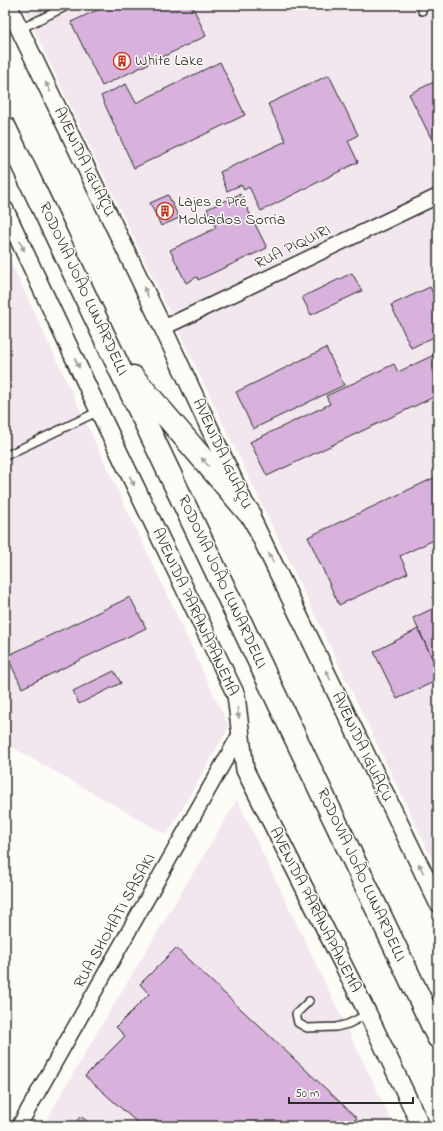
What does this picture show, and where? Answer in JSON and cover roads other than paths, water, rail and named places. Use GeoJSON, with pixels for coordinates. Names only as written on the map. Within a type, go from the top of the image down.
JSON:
{"type":"FeatureCollection","features":[{"type":"Feature","properties":{"kind":"highway","name":"RODOVIA JOÃO LUNARDELLI"},"geometry":{"type":"LineString","coordinates":[[5,128],[438,1036]]}},
{"type":"Feature","properties":{"kind":"highway"},"geometry":{"type":"LineString","coordinates":[[114,355],[249,513]]}},
{"type":"Feature","properties":{"kind":"street","name":"AVENIDA IGUAÇU"},"geometry":{"type":"LineString","coordinates":[[8,5],[163,328],[249,513],[438,903]]}},
{"type":"Feature","properties":{"kind":"street","name":"RUA PIQUIRI"},"geometry":{"type":"LineString","coordinates":[[163,328],[438,196]]}},
{"type":"Feature","properties":{"kind":"street","name":"AVENIDA PARANAPANEMA"},"geometry":{"type":"LineString","coordinates":[[5,210],[99,411],[236,695],[245,770],[368,1014],[420,1126]]}},
{"type":"Feature","properties":{"kind":"street","name":"RUA SHOHATI SASAKI"},"geometry":{"type":"LineString","coordinates":[[19,1126],[241,732]]}},
{"type":"Feature","properties":{"kind":"lane"},"geometry":{"type":"LineString","coordinates":[[20,29],[69,5]]}},
{"type":"Feature","properties":{"kind":"lane"},"geometry":{"type":"LineString","coordinates":[[5,456],[99,411]]}},
{"type":"Feature","properties":{"kind":"lane"},"geometry":{"type":"LineString","coordinates":[[309,1000],[296,1014],[298,1023],[307,1028],[336,1027],[348,1024],[368,1014]]}},
{"type":"Feature","properties":{"kind":"place","name":"White Lake"},"geometry":{"type":"Point","coordinates":[122,61]}},
{"type":"Feature","properties":{"kind":"place","name":"Lajes e Pré Moldados Sorria"},"geometry":{"type":"Point","coordinates":[165,211]}}]}
